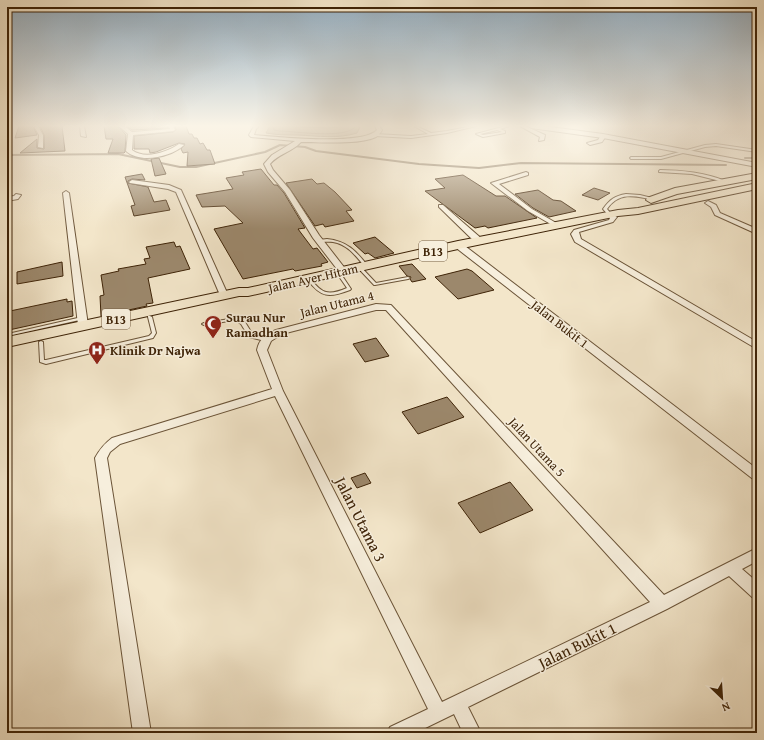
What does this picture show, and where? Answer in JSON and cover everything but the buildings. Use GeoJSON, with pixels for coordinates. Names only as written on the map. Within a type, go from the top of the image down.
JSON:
{"type":"FeatureCollection","features":[{"type":"Feature","properties":{"kind":"main road"},"geometry":{"type":"LineString","coordinates":[[653,203],[675,191],[752,177],[756,172],[755,166]]}},
{"type":"Feature","properties":{"kind":"main road","name":"B13"},"geometry":{"type":"LineString","coordinates":[[653,203],[757,181]]}},
{"type":"Feature","properties":{"kind":"main road","name":"B13"},"geometry":{"type":"LineString","coordinates":[[653,203],[757,186]]}},
{"type":"Feature","properties":{"kind":"main road"},"geometry":{"type":"LineString","coordinates":[[634,209],[708,203],[757,193]]}},
{"type":"Feature","properties":{"kind":"main road","name":"Jalan Ayer Hitam"},"geometry":{"type":"LineString","coordinates":[[10,338],[83,322],[239,292],[248,292],[458,245],[614,214],[653,203]]}},
{"type":"Feature","properties":{"kind":"main road"},"geometry":{"type":"LineString","coordinates":[[7,349],[241,297],[248,292]]}},
{"type":"Feature","properties":{"kind":"street"},"geometry":{"type":"LineString","coordinates":[[270,161],[267,164],[270,170],[288,191],[319,241],[341,271]]}},
{"type":"Feature","properties":{"kind":"street"},"geometry":{"type":"LineString","coordinates":[[730,161],[755,166]]}},
{"type":"Feature","properties":{"kind":"street"},"geometry":{"type":"LineString","coordinates":[[526,174],[494,183],[530,210],[556,225]]}},
{"type":"Feature","properties":{"kind":"street"},"geometry":{"type":"LineString","coordinates":[[132,182],[169,187],[179,191],[224,295]]}},
{"type":"Feature","properties":{"kind":"street"},"geometry":{"type":"LineString","coordinates":[[66,193],[83,322]]}},
{"type":"Feature","properties":{"kind":"street"},"geometry":{"type":"LineString","coordinates":[[7,199],[16,198],[18,195]]}},
{"type":"Feature","properties":{"kind":"street"},"geometry":{"type":"LineString","coordinates":[[708,203],[714,206],[717,214],[757,232]]}},
{"type":"Feature","properties":{"kind":"street"},"geometry":{"type":"LineString","coordinates":[[441,206],[479,241]]}},
{"type":"Feature","properties":{"kind":"street"},"geometry":{"type":"LineString","coordinates":[[614,214],[614,218],[611,221],[576,231],[575,234],[578,240],[757,346]]}},
{"type":"Feature","properties":{"kind":"street","name":"Jalan Bukit 1"},"geometry":{"type":"LineString","coordinates":[[458,245],[757,476]]}},
{"type":"Feature","properties":{"kind":"street","name":"Jalan Utama 4"},"geometry":{"type":"LineString","coordinates":[[265,340],[279,332],[376,307],[388,307],[392,310]]}},
{"type":"Feature","properties":{"kind":"street","name":"Jalan Utama 5"},"geometry":{"type":"LineString","coordinates":[[392,310],[662,604]]}},
{"type":"Feature","properties":{"kind":"street","name":"Jalan Utama 3"},"geometry":{"type":"LineString","coordinates":[[265,340],[262,350],[278,391],[439,712]]}},
{"type":"Feature","properties":{"kind":"street"},"geometry":{"type":"LineString","coordinates":[[142,733],[101,458],[106,449],[116,442],[278,391]]}},
{"type":"Feature","properties":{"kind":"street","name":"Jalan Bukit 1"},"geometry":{"type":"LineString","coordinates":[[396,733],[662,604],[757,554]]}},
{"type":"Feature","properties":{"kind":"street"},"geometry":{"type":"LineString","coordinates":[[731,568],[757,592]]}},
{"type":"Feature","properties":{"kind":"street"},"geometry":{"type":"LineString","coordinates":[[458,704],[472,733]]}},
{"type":"Feature","properties":{"kind":"lane"},"geometry":{"type":"LineString","coordinates":[[660,171],[698,173],[724,181]]}},
{"type":"Feature","properties":{"kind":"lane"},"geometry":{"type":"LineString","coordinates":[[614,214],[605,209],[608,203],[618,196],[636,195],[653,203]]}},
{"type":"Feature","properties":{"kind":"lane"},"geometry":{"type":"LineString","coordinates":[[319,241],[336,240],[343,242],[354,252],[375,284],[408,278]]}},
{"type":"Feature","properties":{"kind":"lane"},"geometry":{"type":"LineString","coordinates":[[309,279],[317,290],[326,295],[349,290],[341,271]]}},
{"type":"Feature","properties":{"kind":"lane"},"geometry":{"type":"LineString","coordinates":[[41,342],[42,361],[46,362],[151,337],[154,334],[150,317]]}},
{"type":"Feature","properties":{"kind":"lane"},"geometry":{"type":"LineString","coordinates":[[204,324],[236,319],[243,323],[251,336],[265,340]]}},
{"type":"Feature","properties":{"kind":"waterway"},"geometry":{"type":"LineString","coordinates":[[149,161],[180,167],[196,167],[226,161]]}},
{"type":"Feature","properties":{"kind":"waterway"},"geometry":{"type":"LineString","coordinates":[[392,161],[479,168],[521,163],[726,165]]}},
{"type":"Feature","properties":{"kind":"place","name":"Surau Nur Ramadhan"},"geometry":{"type":"Point","coordinates":[213,339]}},
{"type":"Feature","properties":{"kind":"place","name":"Klinik Dr Najwa"},"geometry":{"type":"Point","coordinates":[97,365]}}]}
